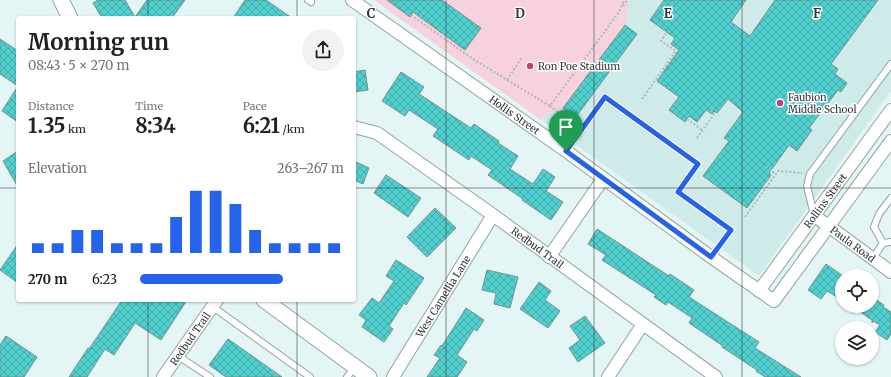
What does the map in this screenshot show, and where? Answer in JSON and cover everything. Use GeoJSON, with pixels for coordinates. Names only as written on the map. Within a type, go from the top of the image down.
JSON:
{"type":"FeatureCollection","features":[{"type":"Feature","properties":{"kind":"street"},"geometry":{"type":"LineString","coordinates":[[61,0],[69,16]]}},
{"type":"Feature","properties":{"kind":"street","name":"Hollis Street"},"geometry":{"type":"LineString","coordinates":[[352,0],[566,151],[774,301]]}},
{"type":"Feature","properties":{"kind":"street","name":"Rollins Street"},"geometry":{"type":"LineString","coordinates":[[759,291],[891,110]]}},
{"type":"Feature","properties":{"kind":"street","name":"Redbud Trail"},"geometry":{"type":"LineString","coordinates":[[356,127],[377,132],[716,377]]}},
{"type":"Feature","properties":{"kind":"street","name":"Rollins Street"},"geometry":{"type":"LineString","coordinates":[[774,301],[891,141]]}},
{"type":"Feature","properties":{"kind":"street"},"geometry":{"type":"LineString","coordinates":[[550,257],[603,179]]}},
{"type":"Feature","properties":{"kind":"street","name":"West Camellia Lane"},"geometry":{"type":"LineString","coordinates":[[393,377],[493,215]]}},
{"type":"Feature","properties":{"kind":"street","name":"Paula Road"},"geometry":{"type":"LineString","coordinates":[[815,216],[891,272]]}},
{"type":"Feature","properties":{"kind":"street"},"geometry":{"type":"LineString","coordinates":[[266,302],[351,372],[369,377]]}},
{"type":"Feature","properties":{"kind":"street","name":"Redbud Trail"},"geometry":{"type":"LineString","coordinates":[[163,377],[215,303]]}},
{"type":"Feature","properties":{"kind":"street"},"geometry":{"type":"LineString","coordinates":[[608,377],[643,324]]}},
{"type":"Feature","properties":{"kind":"lane"},"geometry":{"type":"LineString","coordinates":[[815,216],[807,186],[810,174],[891,64]]}},
{"type":"Feature","properties":{"kind":"lane"},"geometry":{"type":"LineString","coordinates":[[566,151],[605,97],[698,164],[678,192],[731,230],[711,257]]}},
{"type":"Feature","properties":{"kind":"lane"},"geometry":{"type":"LineString","coordinates":[[883,243],[874,227],[879,214],[891,198]]}},
{"type":"Feature","properties":{"kind":"lane"},"geometry":{"type":"LineString","coordinates":[[872,258],[883,243],[891,242]]}},
{"type":"Feature","properties":{"kind":"lane"},"geometry":{"type":"LineString","coordinates":[[215,303],[310,377]]}},
{"type":"Feature","properties":{"kind":"lane"},"geometry":{"type":"LineString","coordinates":[[178,356],[210,377]]}},
{"type":"Feature","properties":{"kind":"path"},"geometry":{"type":"LineString","coordinates":[[550,106],[619,12],[626,0]]}},
{"type":"Feature","properties":{"kind":"path"},"geometry":{"type":"LineString","coordinates":[[411,15],[473,59],[583,127]]}},
{"type":"Feature","properties":{"kind":"path"},"geometry":{"type":"LineString","coordinates":[[642,99],[676,51],[661,41],[667,32]]}},
{"type":"Feature","properties":{"kind":"path"},"geometry":{"type":"LineString","coordinates":[[507,80],[522,57]]}},
{"type":"Feature","properties":{"kind":"path"},"geometry":{"type":"LineString","coordinates":[[697,138],[714,114],[710,111],[712,110]]}},
{"type":"Feature","properties":{"kind":"path"},"geometry":{"type":"LineString","coordinates":[[687,119],[702,130]]}},
{"type":"Feature","properties":{"kind":"path"},"geometry":{"type":"LineString","coordinates":[[766,167],[776,174]]}},
{"type":"Feature","properties":{"kind":"path"},"geometry":{"type":"LineString","coordinates":[[745,217],[778,171],[804,173]]}},
{"type":"Feature","properties":{"kind":"shaded area"},"geometry":{"type":"Polygon","coordinates":[[[374,0],[891,0],[891,91],[759,276],[374,0]]]}},
{"type":"Feature","properties":{"kind":"shaded area","name":"Ron Poe Stadium"},"geometry":{"type":"Polygon","coordinates":[[[374,0],[630,0],[628,2],[625,25],[563,108],[546,114],[541,120],[374,0]]]}},
{"type":"Feature","properties":{"kind":"building"},"geometry":{"type":"Polygon","coordinates":[[[98,0],[125,0],[134,16],[101,16],[93,3],[98,0]]]}},
{"type":"Feature","properties":{"kind":"building"},"geometry":{"type":"Polygon","coordinates":[[[147,0],[185,0],[173,16],[136,16],[147,0]]]}},
{"type":"Feature","properties":{"kind":"building"},"geometry":{"type":"Polygon","coordinates":[[[245,0],[266,0],[289,16],[234,16],[245,0]]]}},
{"type":"Feature","properties":{"kind":"building"},"geometry":{"type":"Polygon","coordinates":[[[387,0],[442,0],[481,28],[465,50],[413,12],[410,17],[387,0]]]}},
{"type":"Feature","properties":{"kind":"building","name":"Faubion Middle School"},"geometry":{"type":"Polygon","coordinates":[[[664,0],[746,0],[731,22],[750,36],[775,0],[878,0],[831,64],[838,69],[835,74],[847,83],[841,92],[838,90],[809,128],[812,130],[797,151],[789,145],[769,173],[771,175],[747,208],[703,176],[729,141],[724,138],[743,112],[728,99],[717,113],[714,111],[712,114],[706,110],[697,122],[689,116],[685,122],[669,110],[679,97],[657,81],[679,50],[671,44],[675,38],[650,20],[664,0]]]}},
{"type":"Feature","properties":{"kind":"building"},"geometry":{"type":"Polygon","coordinates":[[[625,25],[637,34],[576,117],[563,108],[625,25]]]}},
{"type":"Feature","properties":{"kind":"building"},"geometry":{"type":"Polygon","coordinates":[[[0,39],[16,50],[16,85],[0,74],[0,39]]]}},
{"type":"Feature","properties":{"kind":"building"},"geometry":{"type":"Polygon","coordinates":[[[365,70],[368,90],[356,92],[356,72],[365,70]]]}},
{"type":"Feature","properties":{"kind":"building"},"geometry":{"type":"Polygon","coordinates":[[[401,72],[424,87],[419,94],[471,128],[474,124],[499,141],[498,143],[518,156],[510,169],[533,184],[543,169],[555,177],[546,191],[563,202],[551,220],[488,175],[492,170],[471,156],[469,160],[433,136],[438,129],[409,110],[405,116],[382,101],[401,72]]]}},
{"type":"Feature","properties":{"kind":"building"},"geometry":{"type":"Polygon","coordinates":[[[16,89],[16,121],[2,111],[16,89]]]}},
{"type":"Feature","properties":{"kind":"building"},"geometry":{"type":"Polygon","coordinates":[[[16,152],[16,184],[3,161],[16,152]]]}},
{"type":"Feature","properties":{"kind":"building"},"geometry":{"type":"Polygon","coordinates":[[[356,162],[369,168],[363,184],[356,181],[356,162]]]}},
{"type":"Feature","properties":{"kind":"building"},"geometry":{"type":"Polygon","coordinates":[[[386,175],[421,198],[408,217],[374,193],[386,175]]]}},
{"type":"Feature","properties":{"kind":"building"},"geometry":{"type":"Polygon","coordinates":[[[435,208],[456,228],[427,257],[407,237],[435,208]]]}},
{"type":"Feature","properties":{"kind":"building"},"geometry":{"type":"Polygon","coordinates":[[[597,229],[669,276],[670,274],[694,290],[689,297],[759,342],[755,348],[801,377],[765,377],[689,323],[692,318],[668,302],[666,305],[654,297],[656,295],[602,260],[606,255],[588,244],[597,229]]]}},
{"type":"Feature","properties":{"kind":"building"},"geometry":{"type":"Polygon","coordinates":[[[16,247],[16,282],[0,270],[16,247]]]}},
{"type":"Feature","properties":{"kind":"building"},"geometry":{"type":"Polygon","coordinates":[[[396,260],[424,278],[406,305],[404,303],[389,326],[393,329],[384,342],[362,327],[366,320],[359,315],[372,298],[379,303],[394,281],[386,276],[396,260]]]}},
{"type":"Feature","properties":{"kind":"building"},"geometry":{"type":"Polygon","coordinates":[[[826,264],[835,270],[835,296],[827,291],[821,299],[808,290],[826,264]]]}},
{"type":"Feature","properties":{"kind":"building"},"geometry":{"type":"Polygon","coordinates":[[[487,270],[518,277],[510,308],[494,304],[496,293],[482,290],[487,270]]]}},
{"type":"Feature","properties":{"kind":"building"},"geometry":{"type":"Polygon","coordinates":[[[539,282],[551,291],[545,300],[560,311],[548,328],[520,309],[539,282]]]}},
{"type":"Feature","properties":{"kind":"building"},"geometry":{"type":"Polygon","coordinates":[[[121,302],[186,302],[161,340],[135,323],[114,355],[105,349],[87,377],[69,377],[88,348],[89,349],[121,302]]]}},
{"type":"Feature","properties":{"kind":"building"},"geometry":{"type":"Polygon","coordinates":[[[879,302],[884,305],[883,307],[891,312],[891,334],[887,340],[879,335],[879,321],[872,320],[862,313],[879,313],[879,302]]]}},
{"type":"Feature","properties":{"kind":"building"},"geometry":{"type":"Polygon","coordinates":[[[466,308],[484,320],[477,331],[474,329],[457,355],[467,362],[457,377],[427,377],[440,358],[434,355],[441,345],[442,346],[466,308]]]}},
{"type":"Feature","properties":{"kind":"building"},"geometry":{"type":"Polygon","coordinates":[[[585,316],[605,343],[578,362],[569,348],[580,340],[570,326],[585,316]]]}},
{"type":"Feature","properties":{"kind":"building"},"geometry":{"type":"Polygon","coordinates":[[[6,336],[37,357],[24,377],[0,377],[0,345],[6,336]]]}},
{"type":"Feature","properties":{"kind":"building"},"geometry":{"type":"Polygon","coordinates":[[[228,339],[282,377],[226,377],[209,365],[228,339]]]}},
{"type":"Feature","properties":{"kind":"place","name":"Ron Poe Stadium"},"geometry":{"type":"Point","coordinates":[530,66]}},
{"type":"Feature","properties":{"kind":"place","name":"Faubion Middle School"},"geometry":{"type":"Point","coordinates":[780,103]}},
{"type":"Feature","properties":{"kind":"route"},"geometry":{"type":"LineString","coordinates":[[605,97],[698,164],[678,192],[731,230],[711,257],[566,151],[605,97]]}}]}
